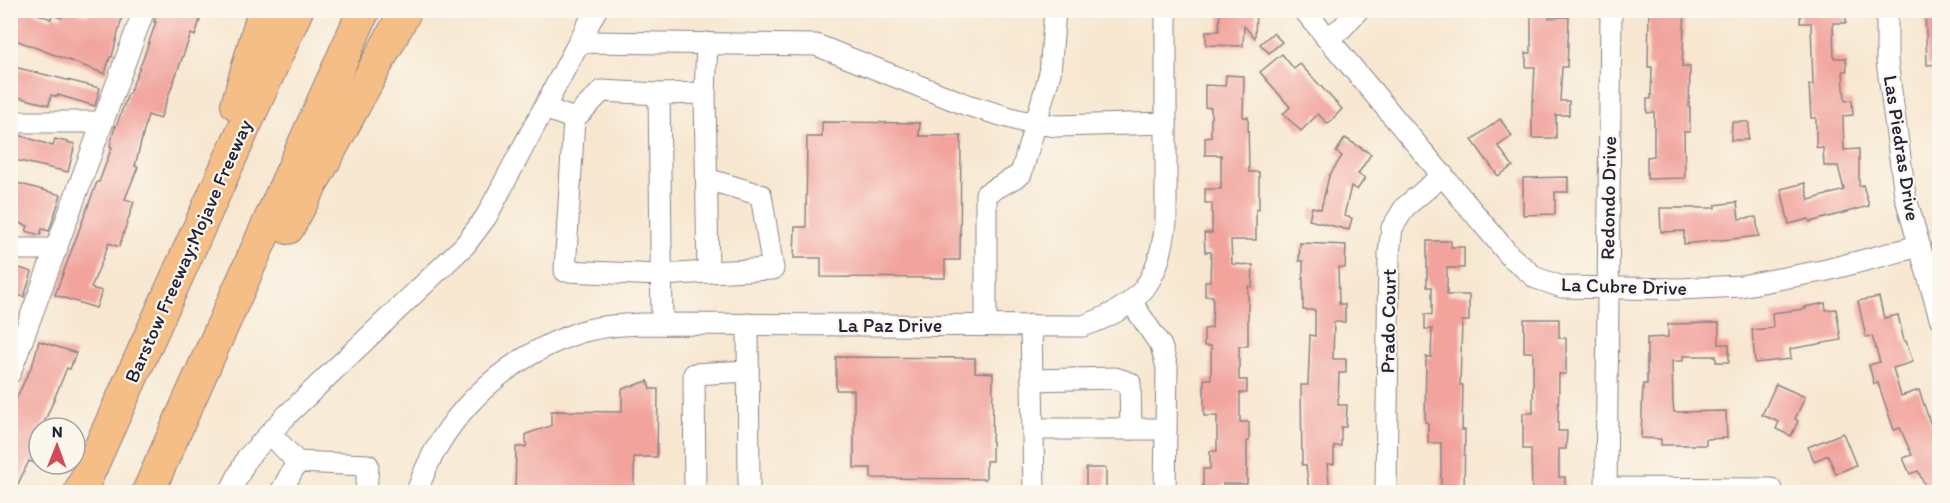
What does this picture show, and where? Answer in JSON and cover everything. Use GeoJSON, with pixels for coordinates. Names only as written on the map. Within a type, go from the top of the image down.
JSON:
{"type":"FeatureCollection","features":[{"type":"Feature","properties":{"kind":"highway"},"geometry":{"type":"LineString","coordinates":[[208,207],[264,10]]}},
{"type":"Feature","properties":{"kind":"highway","name":"Barstow Freeway;Mojave Freeway"},"geometry":{"type":"LineString","coordinates":[[80,492],[297,10]]}},
{"type":"Feature","properties":{"kind":"highway"},"geometry":{"type":"LineString","coordinates":[[154,479],[364,10]]}},
{"type":"Feature","properties":{"kind":"highway"},"geometry":{"type":"LineString","coordinates":[[154,479],[406,10]]}},
{"type":"Feature","properties":{"kind":"street"},"geometry":{"type":"LineString","coordinates":[[10,374],[144,10]]}},
{"type":"Feature","properties":{"kind":"street"},"geometry":{"type":"LineString","coordinates":[[230,492],[247,458],[270,433],[465,245],[486,217],[596,10]]}},
{"type":"Feature","properties":{"kind":"street"},"geometry":{"type":"LineString","coordinates":[[986,325],[986,194],[1020,174],[1050,73],[1055,10]]}},
{"type":"Feature","properties":{"kind":"street","name":"La Paz Drive"},"geometry":{"type":"LineString","coordinates":[[417,492],[423,474],[450,424],[482,388],[527,356],[573,334],[608,326],[662,324],[1083,326],[1108,317],[1132,303],[1151,279],[1163,253],[1166,222],[1166,10]]}},
{"type":"Feature","properties":{"kind":"street","name":"La Cubre Drive"},"geometry":{"type":"LineString","coordinates":[[1304,10],[1510,256],[1536,278],[1562,287],[1680,290],[1741,286],[1827,270],[1919,246]]}},
{"type":"Feature","properties":{"kind":"street"},"geometry":{"type":"LineString","coordinates":[[1326,38],[1342,28],[1358,10]]}},
{"type":"Feature","properties":{"kind":"street","name":"Redondo Drive"},"geometry":{"type":"LineString","coordinates":[[1606,490],[1611,10]]}},
{"type":"Feature","properties":{"kind":"street","name":"Las Piedras Drive"},"geometry":{"type":"LineString","coordinates":[[1887,10],[1887,60],[1905,195],[1940,318]]}},
{"type":"Feature","properties":{"kind":"street"},"geometry":{"type":"LineString","coordinates":[[579,44],[592,42],[816,45],[966,105],[1021,121],[1057,126],[1166,123]]}},
{"type":"Feature","properties":{"kind":"street"},"geometry":{"type":"LineString","coordinates":[[707,43],[705,93],[708,272]]}},
{"type":"Feature","properties":{"kind":"street"},"geometry":{"type":"LineString","coordinates":[[705,93],[659,94],[602,91],[574,118],[565,271],[661,275],[773,269],[760,195],[707,179]]}},
{"type":"Feature","properties":{"kind":"street"},"geometry":{"type":"LineString","coordinates":[[659,94],[662,324]]}},
{"type":"Feature","properties":{"kind":"street"},"geometry":{"type":"LineString","coordinates":[[545,108],[574,118]]}},
{"type":"Feature","properties":{"kind":"street"},"geometry":{"type":"LineString","coordinates":[[10,122],[102,122]]}},
{"type":"Feature","properties":{"kind":"street","name":"Prado Court"},"geometry":{"type":"LineString","coordinates":[[1386,488],[1389,254],[1392,228],[1405,207],[1443,175]]}},
{"type":"Feature","properties":{"kind":"street"},"geometry":{"type":"LineString","coordinates":[[10,249],[57,249]]}},
{"type":"Feature","properties":{"kind":"street"},"geometry":{"type":"LineString","coordinates":[[1132,303],[1161,346],[1167,367],[1165,492]]}},
{"type":"Feature","properties":{"kind":"street"},"geometry":{"type":"LineString","coordinates":[[748,324],[749,492]]}},
{"type":"Feature","properties":{"kind":"street"},"geometry":{"type":"LineString","coordinates":[[1031,325],[1034,492]]}},
{"type":"Feature","properties":{"kind":"street"},"geometry":{"type":"LineString","coordinates":[[695,492],[694,374],[748,372]]}},
{"type":"Feature","properties":{"kind":"street"},"geometry":{"type":"LineString","coordinates":[[1032,380],[1115,378],[1130,383],[1131,429]]}},
{"type":"Feature","properties":{"kind":"street"},"geometry":{"type":"LineString","coordinates":[[1033,429],[1166,429]]}},
{"type":"Feature","properties":{"kind":"street"},"geometry":{"type":"LineString","coordinates":[[270,433],[297,462],[368,465],[366,492]]}},
{"type":"Feature","properties":{"kind":"street"},"geometry":{"type":"LineString","coordinates":[[281,492],[297,462]]}},
{"type":"Feature","properties":{"kind":"street"},"geometry":{"type":"LineString","coordinates":[[1606,490],[1771,489]]}},
{"type":"Feature","properties":{"kind":"building"},"geometry":{"type":"Polygon","coordinates":[[[17,10],[28,10],[51,19],[52,15],[61,18],[64,10],[72,10],[88,16],[89,10],[98,10],[122,17],[112,57],[110,57],[105,74],[10,38],[10,27],[17,10]]]}},
{"type":"Feature","properties":{"kind":"building"},"geometry":{"type":"Polygon","coordinates":[[[157,10],[203,10],[195,36],[191,34],[160,119],[148,115],[135,166],[138,167],[125,199],[134,202],[119,247],[109,243],[91,288],[102,291],[96,308],[55,295],[112,147],[110,146],[115,126],[142,62],[156,22],[154,22],[157,10]]]}},
{"type":"Feature","properties":{"kind":"building"},"geometry":{"type":"Polygon","coordinates":[[[1220,10],[1256,10],[1255,38],[1244,26],[1243,46],[1206,45],[1206,31],[1219,31],[1220,10]]]}},
{"type":"Feature","properties":{"kind":"building"},"geometry":{"type":"Polygon","coordinates":[[[1531,10],[1549,10],[1549,18],[1569,17],[1567,67],[1562,67],[1560,101],[1569,101],[1569,115],[1556,115],[1556,138],[1532,138],[1535,67],[1526,67],[1526,53],[1531,53],[1531,10]]]}},
{"type":"Feature","properties":{"kind":"building"},"geometry":{"type":"Polygon","coordinates":[[[1649,10],[1685,10],[1682,67],[1690,67],[1690,132],[1684,132],[1685,178],[1647,179],[1647,157],[1654,156],[1654,112],[1647,113],[1647,99],[1651,99],[1652,67],[1648,67],[1649,10]]]}},
{"type":"Feature","properties":{"kind":"building"},"geometry":{"type":"Polygon","coordinates":[[[1801,10],[1846,10],[1846,23],[1833,23],[1834,58],[1846,58],[1847,71],[1843,71],[1845,101],[1852,100],[1853,115],[1843,116],[1844,150],[1859,149],[1859,186],[1863,185],[1869,206],[1810,222],[1809,219],[1789,224],[1781,189],[1805,183],[1809,200],[1844,190],[1838,166],[1824,166],[1823,148],[1816,147],[1816,118],[1811,118],[1809,85],[1813,85],[1811,23],[1800,23],[1801,10]]]}},
{"type":"Feature","properties":{"kind":"building"},"geometry":{"type":"Polygon","coordinates":[[[1925,10],[1940,10],[1940,64],[1927,65],[1925,10]]]}},
{"type":"Feature","properties":{"kind":"building"},"geometry":{"type":"Polygon","coordinates":[[[1273,33],[1282,42],[1269,53],[1260,44],[1273,33]]]}},
{"type":"Feature","properties":{"kind":"building"},"geometry":{"type":"Polygon","coordinates":[[[1282,54],[1294,69],[1300,64],[1342,109],[1328,124],[1318,114],[1301,131],[1283,114],[1290,107],[1260,72],[1282,54]]]}},
{"type":"Feature","properties":{"kind":"building"},"geometry":{"type":"Polygon","coordinates":[[[10,66],[100,88],[95,106],[58,95],[58,97],[51,95],[49,105],[10,95],[10,66]]]}},
{"type":"Feature","properties":{"kind":"building"},"geometry":{"type":"Polygon","coordinates":[[[1226,75],[1244,76],[1243,117],[1248,117],[1249,172],[1259,172],[1256,240],[1231,240],[1232,264],[1253,265],[1252,287],[1248,286],[1248,346],[1239,346],[1239,380],[1247,380],[1247,393],[1240,393],[1240,422],[1249,422],[1247,484],[1223,484],[1223,489],[1203,489],[1203,469],[1210,469],[1210,451],[1217,451],[1217,416],[1204,416],[1204,379],[1211,379],[1211,346],[1204,346],[1204,329],[1212,328],[1213,296],[1205,296],[1205,281],[1210,281],[1211,252],[1205,252],[1204,233],[1212,233],[1212,203],[1205,203],[1205,189],[1221,189],[1221,155],[1205,155],[1205,138],[1211,137],[1211,108],[1205,107],[1205,85],[1225,86],[1226,75]]]}},
{"type":"Feature","properties":{"kind":"building"},"geometry":{"type":"Polygon","coordinates":[[[1500,119],[1512,136],[1498,146],[1513,166],[1498,176],[1472,140],[1500,119]]]}},
{"type":"Feature","properties":{"kind":"building"},"geometry":{"type":"Polygon","coordinates":[[[822,122],[920,123],[919,136],[961,136],[960,260],[945,260],[945,278],[821,277],[821,258],[794,258],[795,227],[806,227],[807,137],[822,137],[822,122]]]}},
{"type":"Feature","properties":{"kind":"building"},"geometry":{"type":"Polygon","coordinates":[[[1732,122],[1749,122],[1748,140],[1731,140],[1732,122]]]}},
{"type":"Feature","properties":{"kind":"building"},"geometry":{"type":"Polygon","coordinates":[[[19,135],[53,146],[55,139],[75,144],[68,172],[10,159],[10,143],[16,145],[19,135]]]}},
{"type":"Feature","properties":{"kind":"building"},"geometry":{"type":"Polygon","coordinates":[[[1345,138],[1371,154],[1358,174],[1365,178],[1357,190],[1351,186],[1344,216],[1352,218],[1349,230],[1309,220],[1312,207],[1321,209],[1329,176],[1342,156],[1336,152],[1345,138]]]}},
{"type":"Feature","properties":{"kind":"building"},"geometry":{"type":"Polygon","coordinates":[[[1568,177],[1568,192],[1555,192],[1555,214],[1523,215],[1523,178],[1568,177]]]}},
{"type":"Feature","properties":{"kind":"building"},"geometry":{"type":"Polygon","coordinates":[[[10,181],[61,195],[49,231],[42,229],[40,235],[26,231],[28,226],[10,220],[10,181]]]}},
{"type":"Feature","properties":{"kind":"building"},"geometry":{"type":"Polygon","coordinates":[[[1737,202],[1739,219],[1756,217],[1759,236],[1684,244],[1684,231],[1661,232],[1660,208],[1715,208],[1715,205],[1737,202]]]}},
{"type":"Feature","properties":{"kind":"building"},"geometry":{"type":"Polygon","coordinates":[[[1427,241],[1451,241],[1451,247],[1464,247],[1464,268],[1447,268],[1447,295],[1469,295],[1469,321],[1462,321],[1460,385],[1463,385],[1462,430],[1465,430],[1464,492],[1441,492],[1441,443],[1428,443],[1428,423],[1425,422],[1426,357],[1431,357],[1432,329],[1425,329],[1425,314],[1432,315],[1432,287],[1427,287],[1427,241]]]}},
{"type":"Feature","properties":{"kind":"building"},"geometry":{"type":"Polygon","coordinates":[[[1300,243],[1346,245],[1345,268],[1338,267],[1339,304],[1345,304],[1345,322],[1334,322],[1333,359],[1346,359],[1346,373],[1339,373],[1338,405],[1347,405],[1346,427],[1341,427],[1341,446],[1334,446],[1334,464],[1327,464],[1330,492],[1309,492],[1306,465],[1302,465],[1301,385],[1308,385],[1310,335],[1315,336],[1315,310],[1303,310],[1303,261],[1299,261],[1300,243]]]}},
{"type":"Feature","properties":{"kind":"building"},"geometry":{"type":"Polygon","coordinates":[[[10,265],[32,272],[24,297],[10,293],[10,265]]]}},
{"type":"Feature","properties":{"kind":"building"},"geometry":{"type":"Polygon","coordinates":[[[1879,297],[1884,318],[1898,315],[1904,341],[1906,341],[1913,362],[1893,368],[1901,396],[1919,390],[1931,425],[1940,421],[1940,436],[1933,439],[1940,455],[1940,492],[1928,492],[1918,471],[1910,474],[1903,458],[1912,455],[1900,428],[1894,430],[1878,383],[1874,384],[1869,365],[1880,362],[1872,336],[1866,337],[1858,301],[1879,297]]]}},
{"type":"Feature","properties":{"kind":"building"},"geometry":{"type":"Polygon","coordinates":[[[1825,303],[1826,310],[1836,309],[1841,340],[1790,349],[1791,359],[1755,363],[1752,330],[1773,328],[1772,313],[1806,309],[1805,307],[1825,303]]]}},
{"type":"Feature","properties":{"kind":"building"},"geometry":{"type":"Polygon","coordinates":[[[1524,319],[1559,319],[1559,338],[1566,338],[1566,374],[1559,374],[1558,431],[1567,431],[1566,449],[1559,449],[1559,477],[1565,477],[1565,491],[1532,492],[1531,449],[1523,449],[1523,413],[1533,413],[1533,352],[1524,352],[1524,319]]]}},
{"type":"Feature","properties":{"kind":"building"},"geometry":{"type":"Polygon","coordinates":[[[1719,323],[1719,344],[1729,344],[1729,362],[1716,362],[1716,356],[1683,356],[1683,361],[1672,361],[1673,403],[1674,412],[1726,411],[1727,438],[1706,439],[1706,445],[1661,445],[1661,439],[1641,438],[1643,384],[1647,384],[1647,338],[1668,337],[1668,324],[1719,323]]]}},
{"type":"Feature","properties":{"kind":"building"},"geometry":{"type":"Polygon","coordinates":[[[39,341],[76,353],[70,369],[67,368],[47,416],[27,416],[27,465],[14,492],[10,492],[10,412],[33,363],[39,341]]]}},
{"type":"Feature","properties":{"kind":"building"},"geometry":{"type":"Polygon","coordinates":[[[836,357],[975,358],[975,372],[993,373],[992,461],[986,461],[986,479],[871,478],[871,468],[854,468],[854,390],[836,390],[836,357]]]}},
{"type":"Feature","properties":{"kind":"building"},"geometry":{"type":"Polygon","coordinates":[[[648,381],[650,389],[658,389],[657,457],[634,457],[634,492],[515,492],[516,447],[526,447],[526,434],[551,426],[551,411],[622,412],[622,389],[648,381]]]}},
{"type":"Feature","properties":{"kind":"building"},"geometry":{"type":"Polygon","coordinates":[[[1776,384],[1805,397],[1795,419],[1798,421],[1791,436],[1776,429],[1779,422],[1762,415],[1776,384]]]}},
{"type":"Feature","properties":{"kind":"building"},"geometry":{"type":"Polygon","coordinates":[[[1843,433],[1856,465],[1836,474],[1828,455],[1814,461],[1808,447],[1843,433]]]}},
{"type":"Feature","properties":{"kind":"building"},"geometry":{"type":"Polygon","coordinates":[[[1086,468],[1106,468],[1106,492],[1086,492],[1086,468]]]}}]}
